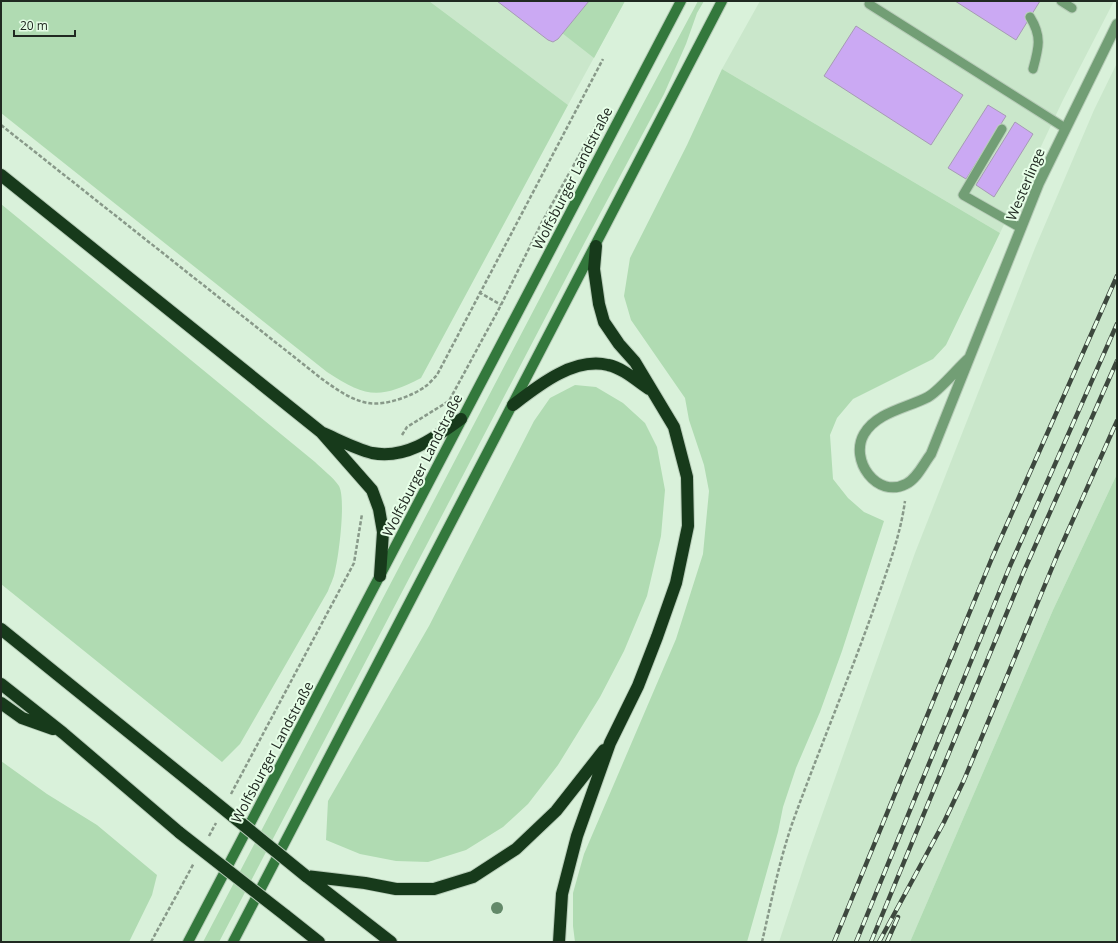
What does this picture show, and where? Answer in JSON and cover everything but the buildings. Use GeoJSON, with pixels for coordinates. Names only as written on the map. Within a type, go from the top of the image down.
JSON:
{"type":"FeatureCollection","features":[{"type":"Feature","properties":{"kind":"highway"},"geometry":{"type":"LineString","coordinates":[[1,175],[320,432],[372,490],[379,509],[383,532],[380,576]]}},
{"type":"Feature","properties":{"kind":"highway"},"geometry":{"type":"LineString","coordinates":[[559,942],[562,894],[577,836],[610,743],[638,686],[657,637],[676,583],[688,526],[688,477],[674,427],[635,362],[619,344],[604,322],[599,304],[594,270],[596,246]]}},
{"type":"Feature","properties":{"kind":"highway"},"geometry":{"type":"LineString","coordinates":[[514,405],[535,388],[552,377],[571,369],[590,364],[609,365],[627,374],[652,391]]}},
{"type":"Feature","properties":{"kind":"highway"},"geometry":{"type":"LineString","coordinates":[[320,432],[372,453],[406,452],[434,439],[461,419]]}},
{"type":"Feature","properties":{"kind":"highway"},"geometry":{"type":"LineString","coordinates":[[1,629],[306,876],[391,942]]}},
{"type":"Feature","properties":{"kind":"highway"},"geometry":{"type":"LineString","coordinates":[[1,684],[63,733],[180,833],[318,942]]}},
{"type":"Feature","properties":{"kind":"highway"},"geometry":{"type":"LineString","coordinates":[[1,703],[22,718],[63,733]]}},
{"type":"Feature","properties":{"kind":"highway"},"geometry":{"type":"LineString","coordinates":[[306,876],[365,883],[396,889],[434,889],[473,877],[516,849],[556,811],[610,743]]}},
{"type":"Feature","properties":{"kind":"main road","name":"Wolfsburger Landstraße"},"geometry":{"type":"LineString","coordinates":[[188,942],[681,1]]}},
{"type":"Feature","properties":{"kind":"main road"},"geometry":{"type":"LineString","coordinates":[[233,942],[514,405],[722,1]]}},
{"type":"Feature","properties":{"kind":"street","name":"Westerlinge"},"geometry":{"type":"LineString","coordinates":[[968,359],[930,396],[897,409],[870,425],[863,435],[859,448],[863,467],[875,482],[890,487],[907,484],[913,479],[931,454],[1039,183],[1117,24]]}},
{"type":"Feature","properties":{"kind":"lane"},"geometry":{"type":"LineString","coordinates":[[1061,1],[1072,8]]}},
{"type":"Feature","properties":{"kind":"lane"},"geometry":{"type":"LineString","coordinates":[[869,4],[1065,128]]}},
{"type":"Feature","properties":{"kind":"lane"},"geometry":{"type":"LineString","coordinates":[[1030,17],[1038,29],[1039,46],[1033,69]]}},
{"type":"Feature","properties":{"kind":"lane"},"geometry":{"type":"LineString","coordinates":[[1002,129],[963,195],[1021,228]]}},
{"type":"Feature","properties":{"kind":"path"},"geometry":{"type":"LineString","coordinates":[[1,125],[322,380],[353,398],[369,403],[387,402],[413,393],[427,386],[437,375],[479,292],[603,59]]}},
{"type":"Feature","properties":{"kind":"path"},"geometry":{"type":"LineString","coordinates":[[479,292],[518,314]]}},
{"type":"Feature","properties":{"kind":"path"},"geometry":{"type":"LineString","coordinates":[[762,942],[784,851],[792,825],[850,675],[894,550],[902,521],[907,484]]}},
{"type":"Feature","properties":{"kind":"shaded area"},"geometry":{"type":"Polygon","coordinates":[[[1,1],[429,1],[568,105],[421,378],[394,390],[372,393],[352,387],[327,372],[1,113],[1,1]]]}},
{"type":"Feature","properties":{"kind":"shaded area"},"geometry":{"type":"Polygon","coordinates":[[[429,1],[625,1],[568,105],[429,1]]]}},
{"type":"Feature","properties":{"kind":"shaded area"},"geometry":{"type":"Polygon","coordinates":[[[589,1],[625,1],[594,58],[562,33],[589,1]]]}},
{"type":"Feature","properties":{"kind":"shaded area"},"geometry":{"type":"Polygon","coordinates":[[[698,1],[704,1],[697,13],[686,44],[664,94],[586,240],[219,942],[203,942],[574,233],[698,1]]]}},
{"type":"Feature","properties":{"kind":"shaded area"},"geometry":{"type":"Polygon","coordinates":[[[760,1],[1114,1],[1063,100],[1000,233],[722,69],[760,1]]]}},
{"type":"Feature","properties":{"kind":"shaded area"},"geometry":{"type":"Polygon","coordinates":[[[1117,63],[1117,474],[1053,610],[910,942],[779,942],[807,857],[915,553],[1035,248],[1094,110],[1117,63]]]}},
{"type":"Feature","properties":{"kind":"shaded area"},"geometry":{"type":"Polygon","coordinates":[[[722,69],[1000,233],[946,345],[933,359],[853,399],[837,418],[830,435],[833,479],[848,498],[864,512],[884,521],[842,651],[820,712],[796,768],[783,807],[778,832],[747,942],[575,942],[573,926],[573,893],[584,854],[676,639],[703,554],[709,491],[704,465],[689,420],[685,398],[631,320],[624,296],[630,258],[687,145],[722,69]]]}},
{"type":"Feature","properties":{"kind":"shaded area"},"geometry":{"type":"Polygon","coordinates":[[[1,204],[315,462],[339,486],[342,503],[340,541],[337,563],[328,591],[240,744],[222,762],[1,584],[1,204]]]}},
{"type":"Feature","properties":{"kind":"shaded area"},"geometry":{"type":"Polygon","coordinates":[[[575,385],[596,387],[623,403],[645,423],[657,447],[665,490],[661,536],[647,596],[624,651],[600,697],[558,765],[528,804],[503,827],[466,850],[428,862],[396,861],[360,854],[326,840],[328,801],[429,626],[534,421],[550,398],[575,385]]]}},
{"type":"Feature","properties":{"kind":"shaded area"},"geometry":{"type":"Polygon","coordinates":[[[1117,474],[1117,942],[910,942],[1053,610],[1117,474]]]}},
{"type":"Feature","properties":{"kind":"shaded area"},"geometry":{"type":"Polygon","coordinates":[[[1,761],[47,794],[97,825],[157,875],[152,895],[129,942],[1,942],[1,761]]]}},
{"type":"Feature","properties":{"kind":"railway"},"geometry":{"type":"LineString","coordinates":[[834,942],[992,558],[1117,276]]}},
{"type":"Feature","properties":{"kind":"railway"},"geometry":{"type":"LineString","coordinates":[[856,942],[1010,566],[1117,324]]}},
{"type":"Feature","properties":{"kind":"railway"},"geometry":{"type":"LineString","coordinates":[[871,942],[1024,571],[1117,361]]}},
{"type":"Feature","properties":{"kind":"railway"},"geometry":{"type":"LineString","coordinates":[[879,942],[944,822],[964,780],[1059,551],[1117,421]]}},
{"type":"Feature","properties":{"kind":"railway"},"geometry":{"type":"LineString","coordinates":[[887,942],[898,917]]}}]}
